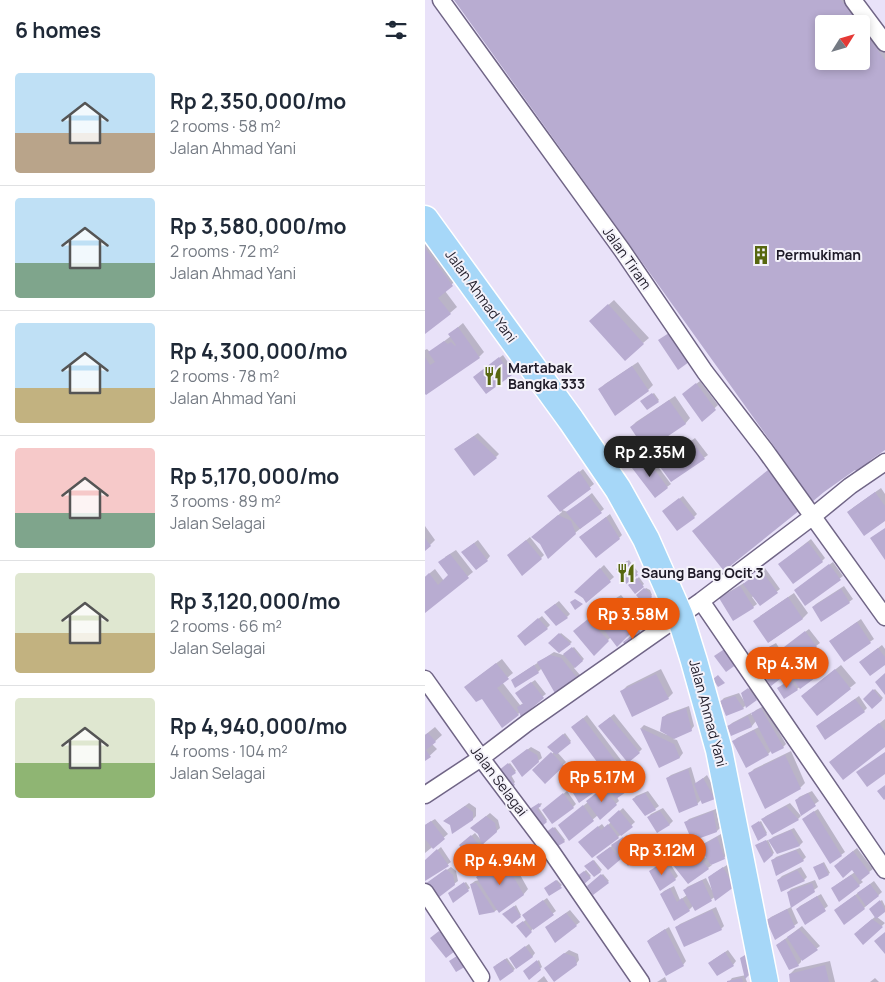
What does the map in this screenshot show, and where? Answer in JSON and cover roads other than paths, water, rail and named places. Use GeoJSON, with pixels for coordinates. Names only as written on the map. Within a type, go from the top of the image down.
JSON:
{"type":"FeatureCollection","features":[{"type":"Feature","properties":{"kind":"main road","name":"Jalan Ahmad Yani"},"geometry":{"type":"LineString","coordinates":[[425,219],[566,413],[618,489],[646,539],[680,616],[719,750],[765,982]]}},
{"type":"Feature","properties":{"kind":"street","name":"Jalan Tiram"},"geometry":{"type":"LineString","coordinates":[[441,0],[622,250],[705,372],[765,450],[885,617]]}},
{"type":"Feature","properties":{"kind":"street"},"geometry":{"type":"LineString","coordinates":[[853,0],[885,43]]}},
{"type":"Feature","properties":{"kind":"street"},"geometry":{"type":"LineString","coordinates":[[425,795],[481,758],[527,723],[701,601],[850,486],[885,462]]}},
{"type":"Feature","properties":{"kind":"street"},"geometry":{"type":"LineString","coordinates":[[701,601],[885,870]]}},
{"type":"Feature","properties":{"kind":"street","name":"Jalan Selagai"},"geometry":{"type":"LineString","coordinates":[[425,679],[481,758],[551,851],[641,982]]}},
{"type":"Feature","properties":{"kind":"street"},"geometry":{"type":"LineString","coordinates":[[425,892],[481,977]]}},
{"type":"Feature","properties":{"kind":"place","name":"Permukiman"},"geometry":{"type":"Point","coordinates":[761,255]}},
{"type":"Feature","properties":{"kind":"place","name":"Martabak Bangka 333"},"geometry":{"type":"Point","coordinates":[493,376]}},
{"type":"Feature","properties":{"kind":"place","name":"Saung Bang Ocit 3"},"geometry":{"type":"Point","coordinates":[626,573]}}]}
